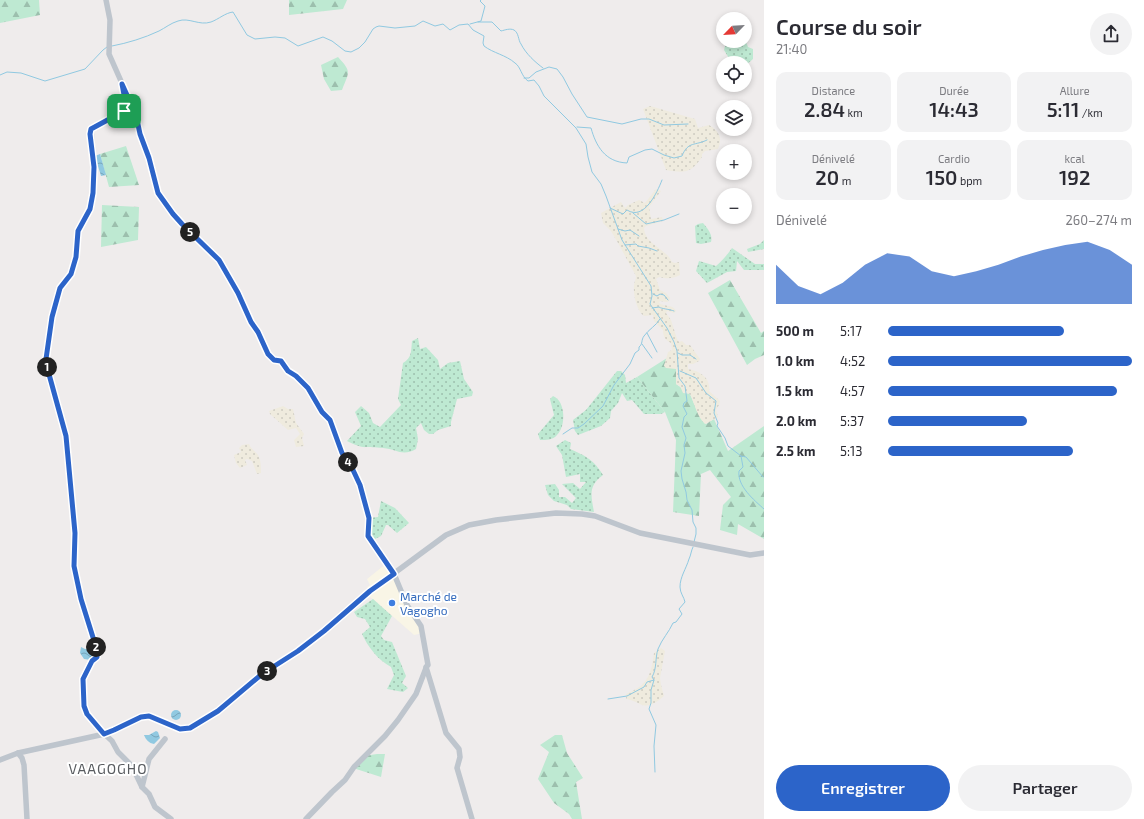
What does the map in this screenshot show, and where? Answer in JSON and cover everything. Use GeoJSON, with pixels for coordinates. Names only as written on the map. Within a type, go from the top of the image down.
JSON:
{"type":"FeatureCollection","features":[{"type":"Feature","properties":{"kind":"street"},"geometry":{"type":"LineString","coordinates":[[106,0],[110,20],[109,54],[136,115],[140,134],[149,158],[158,193],[177,219],[219,260],[238,293],[268,354],[274,360],[281,361],[288,371],[296,376],[308,388],[322,412],[330,420],[342,453],[353,470],[360,485],[369,518],[368,536],[394,574],[407,605],[421,626],[423,633],[423,644],[428,665],[416,694],[385,736],[354,767],[345,780],[306,819]]}},
{"type":"Feature","properties":{"kind":"street"},"geometry":{"type":"LineString","coordinates":[[122,84],[126,105],[124,111],[91,129],[90,134],[94,167],[93,193],[90,209],[78,231],[76,257],[71,274],[60,288],[52,317],[46,359],[66,436],[75,533],[74,566],[81,599],[96,647],[97,657],[92,661],[83,679],[84,706],[87,714],[112,741],[118,752],[132,766],[142,787],[149,794],[155,807],[171,819]]}},
{"type":"Feature","properties":{"kind":"street"},"geometry":{"type":"LineString","coordinates":[[0,760],[18,753],[104,734],[141,717],[149,716],[180,729],[190,728],[218,711],[262,674],[298,651],[324,631],[370,591],[446,534],[469,525],[496,520],[568,513],[595,516],[635,532],[750,555],[764,553]]}},
{"type":"Feature","properties":{"kind":"street"},"geometry":{"type":"LineString","coordinates":[[426,668],[446,733],[459,749],[460,757],[457,768],[472,819]]}},
{"type":"Feature","properties":{"kind":"street"},"geometry":{"type":"LineString","coordinates":[[142,787],[149,760],[165,740]]}},
{"type":"Feature","properties":{"kind":"street"},"geometry":{"type":"LineString","coordinates":[[18,753],[22,758],[24,765],[28,819]]}},
{"type":"Feature","properties":{"kind":"shaded area"},"geometry":{"type":"Polygon","coordinates":[[[387,563],[423,633],[414,635],[373,599],[366,595],[370,591],[367,587],[370,585],[367,579],[387,563]]]}},
{"type":"Feature","properties":{"kind":"green space"},"geometry":{"type":"Polygon","coordinates":[[[0,0],[39,0],[40,15],[0,23],[0,0]]]}},
{"type":"Feature","properties":{"kind":"green space"},"geometry":{"type":"Polygon","coordinates":[[[289,0],[347,0],[343,9],[289,15],[289,0]]]}},
{"type":"Feature","properties":{"kind":"green space"},"geometry":{"type":"Polygon","coordinates":[[[724,48],[750,48],[753,49],[753,59],[752,60],[752,56],[728,56],[724,50],[724,48]]]}},
{"type":"Feature","properties":{"kind":"green space"},"geometry":{"type":"Polygon","coordinates":[[[338,57],[346,66],[348,76],[342,90],[331,91],[324,79],[321,65],[338,57]]]}},
{"type":"Feature","properties":{"kind":"green space"},"geometry":{"type":"Polygon","coordinates":[[[126,146],[139,185],[109,187],[100,154],[126,146]]]}},
{"type":"Feature","properties":{"kind":"green space"},"geometry":{"type":"Polygon","coordinates":[[[102,205],[139,207],[138,240],[101,247],[102,205]]]}},
{"type":"Feature","properties":{"kind":"green space"},"geometry":{"type":"Polygon","coordinates":[[[703,223],[711,234],[711,242],[701,244],[696,243],[695,226],[703,223]]]}},
{"type":"Feature","properties":{"kind":"green space"},"geometry":{"type":"Polygon","coordinates":[[[764,240],[764,249],[748,252],[747,249],[760,244],[764,240]]]}},
{"type":"Feature","properties":{"kind":"green space"},"geometry":{"type":"Polygon","coordinates":[[[732,248],[755,264],[764,264],[764,270],[744,270],[737,261],[736,271],[727,272],[707,283],[696,271],[699,261],[716,266],[732,248]]]}},
{"type":"Feature","properties":{"kind":"green space"},"geometry":{"type":"Polygon","coordinates":[[[730,280],[761,333],[764,331],[764,355],[747,365],[708,293],[730,280]]]}},
{"type":"Feature","properties":{"kind":"green space"},"geometry":{"type":"Polygon","coordinates":[[[418,338],[420,349],[426,347],[438,360],[440,369],[448,363],[460,361],[464,379],[473,392],[472,396],[457,399],[451,426],[438,430],[433,434],[429,434],[424,430],[421,423],[416,428],[418,439],[416,449],[411,451],[400,452],[377,447],[361,447],[347,441],[361,426],[355,412],[361,406],[369,413],[373,423],[380,427],[401,405],[398,399],[403,363],[410,356],[412,341],[418,338]]]}},
{"type":"Feature","properties":{"kind":"green space"},"geometry":{"type":"Polygon","coordinates":[[[667,358],[664,366],[676,368],[676,384],[690,394],[697,411],[706,424],[714,419],[728,451],[764,426],[764,539],[738,524],[737,535],[720,530],[723,505],[731,497],[710,470],[701,474],[699,516],[673,512],[676,440],[665,412],[637,377],[667,358]]]}},
{"type":"Feature","properties":{"kind":"green space"},"geometry":{"type":"Polygon","coordinates":[[[617,371],[621,371],[625,375],[626,383],[637,377],[665,412],[661,414],[644,414],[632,400],[627,401],[622,393],[618,403],[611,411],[610,418],[601,426],[578,435],[575,431],[573,420],[586,410],[617,371]]]}},
{"type":"Feature","properties":{"kind":"green space"},"geometry":{"type":"Polygon","coordinates":[[[553,396],[560,403],[562,408],[562,426],[554,438],[540,440],[538,434],[554,415],[550,399],[553,396]]]}},
{"type":"Feature","properties":{"kind":"green space"},"geometry":{"type":"Polygon","coordinates":[[[565,440],[571,443],[570,449],[589,459],[603,475],[595,483],[592,491],[594,512],[571,509],[567,505],[554,501],[548,495],[545,485],[555,484],[559,490],[559,497],[565,497],[572,503],[576,498],[562,484],[573,483],[580,489],[586,482],[580,482],[580,474],[566,477],[562,455],[556,446],[565,440]]]}},
{"type":"Feature","properties":{"kind":"green space"},"geometry":{"type":"Polygon","coordinates":[[[381,501],[395,508],[409,523],[397,533],[386,525],[381,536],[375,539],[368,528],[369,518],[378,517],[381,501]]]}},
{"type":"Feature","properties":{"kind":"green space"},"geometry":{"type":"Polygon","coordinates":[[[373,599],[392,616],[381,636],[384,640],[392,642],[406,676],[402,683],[408,688],[403,692],[387,689],[394,675],[391,667],[378,657],[367,644],[362,634],[370,627],[365,619],[357,617],[354,612],[373,599]]]}},
{"type":"Feature","properties":{"kind":"green space"},"geometry":{"type":"Polygon","coordinates":[[[555,735],[562,735],[567,753],[583,778],[576,782],[582,819],[572,819],[569,814],[554,803],[538,779],[549,752],[540,745],[555,735]]]}},
{"type":"Feature","properties":{"kind":"green space"},"geometry":{"type":"Polygon","coordinates":[[[385,754],[381,777],[353,768],[364,756],[385,754]]]}},
{"type":"Feature","properties":{"kind":"sand"},"geometry":{"type":"Polygon","coordinates":[[[650,106],[695,119],[698,128],[709,125],[716,131],[716,136],[719,136],[719,144],[716,144],[716,149],[705,151],[698,163],[687,171],[678,172],[666,170],[643,109],[650,106]]]}},
{"type":"Feature","properties":{"kind":"sand"},"geometry":{"type":"Polygon","coordinates":[[[656,189],[661,191],[649,207],[651,219],[662,217],[663,221],[646,226],[644,228],[645,234],[652,243],[669,257],[672,262],[679,262],[680,275],[672,278],[659,277],[656,279],[660,290],[666,293],[670,298],[667,302],[660,301],[659,303],[671,306],[675,309],[676,311],[674,313],[667,311],[666,313],[671,320],[677,339],[679,342],[682,341],[686,345],[690,345],[700,359],[693,364],[688,364],[688,369],[700,373],[706,378],[709,391],[720,401],[716,410],[718,417],[705,424],[698,414],[690,394],[683,393],[680,386],[676,384],[676,369],[666,368],[664,366],[668,352],[672,350],[671,343],[664,336],[663,330],[654,321],[653,315],[644,316],[639,310],[634,294],[636,276],[611,231],[603,223],[601,213],[621,202],[625,208],[639,200],[645,203],[656,189]]]}},
{"type":"Feature","properties":{"kind":"sand"},"geometry":{"type":"Polygon","coordinates":[[[283,406],[288,409],[293,409],[296,423],[304,434],[302,438],[304,446],[296,447],[294,440],[300,434],[296,428],[288,430],[270,414],[269,411],[283,406]]]}},
{"type":"Feature","properties":{"kind":"sand"},"geometry":{"type":"Polygon","coordinates":[[[249,444],[259,457],[261,473],[257,474],[252,461],[247,459],[245,460],[247,465],[240,468],[236,463],[234,455],[241,452],[239,448],[242,445],[249,444]]]}},
{"type":"Feature","properties":{"kind":"sand"},"geometry":{"type":"Polygon","coordinates":[[[661,648],[665,651],[660,678],[664,696],[653,704],[647,706],[627,699],[626,694],[644,683],[650,673],[654,653],[661,648]]]}},
{"type":"Feature","properties":{"kind":"water"},"geometry":{"type":"Polygon","coordinates":[[[100,154],[106,175],[101,176],[95,156],[100,154]]]}},
{"type":"Feature","properties":{"kind":"water"},"geometry":{"type":"Polygon","coordinates":[[[81,647],[85,649],[93,648],[95,656],[91,660],[84,659],[80,653],[81,647]]]}},
{"type":"Feature","properties":{"kind":"water"},"geometry":{"type":"Polygon","coordinates":[[[174,710],[178,710],[180,711],[180,719],[174,720],[171,717],[171,713],[174,710]]]}},
{"type":"Feature","properties":{"kind":"water"},"geometry":{"type":"Polygon","coordinates":[[[156,731],[158,732],[160,738],[154,744],[148,741],[144,735],[149,735],[156,731]]]}},
{"type":"Feature","properties":{"kind":"waterway"},"geometry":{"type":"LineString","coordinates":[[470,24],[481,21],[485,6],[480,1],[481,0]]}},
{"type":"Feature","properties":{"kind":"waterway"},"geometry":{"type":"LineString","coordinates":[[112,46],[148,36],[178,21],[186,20],[207,23],[233,12],[247,35],[255,39],[275,37],[285,38],[298,46],[323,37],[332,41],[345,51],[351,52],[359,48],[365,42],[373,29],[379,26],[395,28],[415,26],[423,21],[435,26],[443,24],[450,30],[459,25],[468,24],[473,30],[484,36],[484,46],[511,60],[519,67],[524,77],[528,81],[534,80],[544,96],[576,128],[586,144],[592,172],[601,184],[622,240],[651,286],[652,296],[650,304],[667,328],[674,342],[677,351],[679,378],[685,386],[687,401],[683,406],[687,414],[684,417],[682,427],[686,438],[684,445],[685,453],[681,471],[687,500],[692,510],[693,522],[696,528],[694,542]]}},
{"type":"Feature","properties":{"kind":"waterway"},"geometry":{"type":"LineString","coordinates":[[478,22],[492,22],[501,31],[509,29],[514,30],[517,33],[525,51],[543,68]]}},
{"type":"Feature","properties":{"kind":"waterway"},"geometry":{"type":"LineString","coordinates":[[0,75],[7,72],[21,73],[45,81],[85,69],[107,47]]}},
{"type":"Feature","properties":{"kind":"waterway"},"geometry":{"type":"LineString","coordinates":[[524,78],[529,78],[536,72],[549,67],[557,69],[587,117],[622,124],[641,119],[649,119],[664,125],[688,124]]}},
{"type":"Feature","properties":{"kind":"waterway"},"geometry":{"type":"LineString","coordinates":[[577,127],[591,128],[599,147],[607,156],[613,160],[627,163],[629,157],[645,150],[652,149],[674,158],[682,156],[684,151],[689,146],[707,140]]}},
{"type":"Feature","properties":{"kind":"waterway"},"geometry":{"type":"LineString","coordinates":[[610,208],[623,214],[627,210],[639,212],[649,204],[657,192],[662,180]]}},
{"type":"Feature","properties":{"kind":"waterway"},"geometry":{"type":"LineString","coordinates":[[633,213],[646,224],[664,220],[679,214]]}},
{"type":"Feature","properties":{"kind":"waterway"},"geometry":{"type":"LineString","coordinates":[[618,229],[625,231],[630,230],[639,236]]}},
{"type":"Feature","properties":{"kind":"waterway"},"geometry":{"type":"LineString","coordinates":[[625,245],[636,244],[638,246],[657,251]]}},
{"type":"Feature","properties":{"kind":"waterway"},"geometry":{"type":"LineString","coordinates":[[653,294],[657,296],[660,294],[664,295],[668,300]]}},
{"type":"Feature","properties":{"kind":"waterway"},"geometry":{"type":"LineString","coordinates":[[652,308],[659,307],[674,311]]}},
{"type":"Feature","properties":{"kind":"waterway"},"geometry":{"type":"LineString","coordinates":[[563,434],[572,428],[578,428],[584,424],[603,406],[614,385],[630,364],[635,353],[639,350],[644,336],[657,324],[660,319]]}},
{"type":"Feature","properties":{"kind":"waterway"},"geometry":{"type":"LineString","coordinates":[[647,333],[657,352]]}},
{"type":"Feature","properties":{"kind":"waterway"},"geometry":{"type":"LineString","coordinates":[[642,344],[652,358]]}},
{"type":"Feature","properties":{"kind":"waterway"},"geometry":{"type":"LineString","coordinates":[[678,353],[682,355],[690,355],[696,359]]}},
{"type":"Feature","properties":{"kind":"waterway"},"geometry":{"type":"LineString","coordinates":[[680,371],[696,378],[706,393],[716,401],[714,413],[718,423],[717,426],[725,438],[728,446],[741,456],[743,467],[739,471],[739,477],[743,487],[764,509]]}},
{"type":"Feature","properties":{"kind":"waterway"},"geometry":{"type":"LineString","coordinates":[[741,456],[746,457],[763,477]]}},
{"type":"Feature","properties":{"kind":"waterway"},"geometry":{"type":"LineString","coordinates":[[655,772],[654,746],[656,725],[649,709],[651,703],[651,690],[654,680],[652,677],[655,671],[658,649],[673,623],[676,622],[682,614],[679,609],[685,602],[680,583],[693,547]]}},
{"type":"Feature","properties":{"kind":"waterway"},"geometry":{"type":"LineString","coordinates":[[608,699],[627,696],[644,687],[647,682],[654,680]]}},
{"type":"Feature","properties":{"kind":"place","name":"Marché de Vagogho"},"geometry":{"type":"Point","coordinates":[392,603]}},
{"type":"Feature","properties":{"kind":"district","name":"VAAGOGHO"},"geometry":{"type":"Point","coordinates":[108,768]}},
{"type":"Feature","properties":{"kind":"route"},"geometry":{"type":"LineString","coordinates":[[122,84],[136,115],[142,143],[149,158],[158,193],[182,224],[219,260],[238,293],[268,354],[274,360],[281,361],[288,371],[296,376],[308,388],[322,412],[330,420],[342,453],[358,478],[369,518],[368,536],[394,574],[370,591],[324,631],[298,651],[262,674],[218,711],[190,728],[180,729],[153,716],[149,716],[141,717],[104,734],[87,714],[84,706],[83,679],[92,661],[97,657],[96,647],[87,614],[81,599],[74,566],[75,533],[66,436],[46,359],[52,317],[60,288],[71,274],[76,257],[78,231],[84,217],[90,209],[93,193],[94,167],[90,134],[91,129],[124,111],[126,105],[122,84]]}}]}
